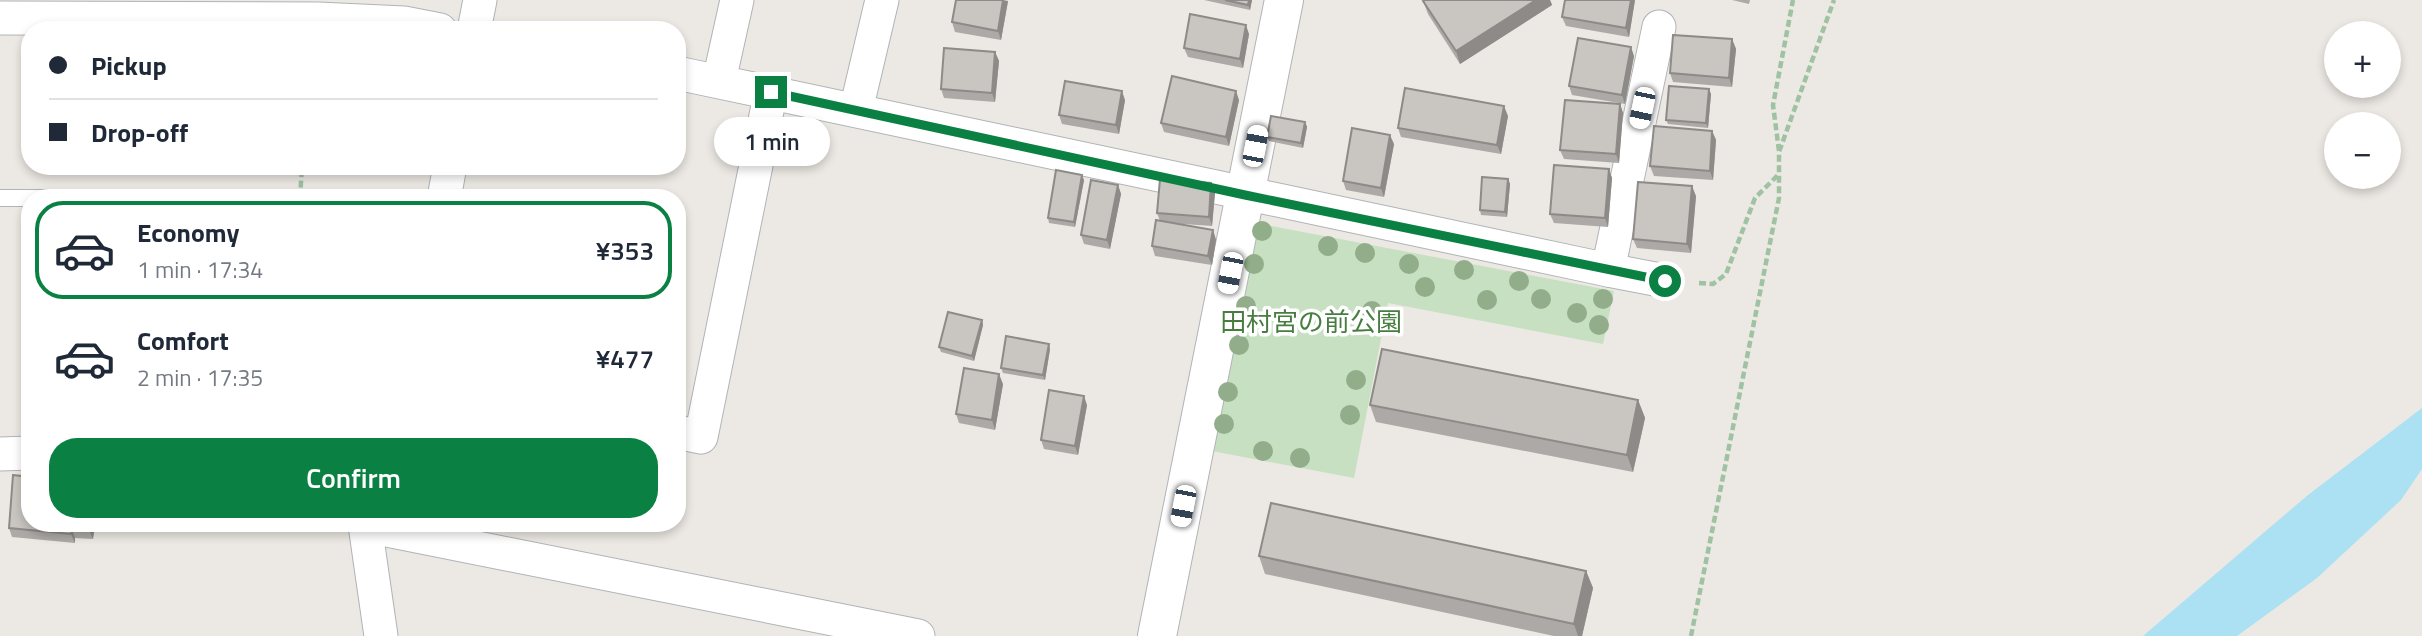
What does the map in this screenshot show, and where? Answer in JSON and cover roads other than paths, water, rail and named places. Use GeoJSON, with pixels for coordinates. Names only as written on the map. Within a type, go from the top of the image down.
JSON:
{"type":"FeatureCollection","features":[{"type":"Feature","properties":{"kind":"street"},"geometry":{"type":"LineString","coordinates":[[476,21],[481,0]]}},
{"type":"Feature","properties":{"kind":"street"},"geometry":{"type":"LineString","coordinates":[[719,81],[737,0]]}},
{"type":"Feature","properties":{"kind":"street"},"geometry":{"type":"LineString","coordinates":[[856,110],[882,0]]}},
{"type":"Feature","properties":{"kind":"street"},"geometry":{"type":"LineString","coordinates":[[1157,636],[1284,0]]}},
{"type":"Feature","properties":{"kind":"street"},"geometry":{"type":"LineString","coordinates":[[0,18],[361,21]]}},
{"type":"Feature","properties":{"kind":"street"},"geometry":{"type":"LineString","coordinates":[[1608,270],[1659,27]]}},
{"type":"Feature","properties":{"kind":"street"},"geometry":{"type":"LineString","coordinates":[[686,75],[1245,195],[1665,281]]}},
{"type":"Feature","properties":{"kind":"street"},"geometry":{"type":"LineString","coordinates":[[686,434],[701,437],[771,92]]}},
{"type":"Feature","properties":{"kind":"street"},"geometry":{"type":"LineString","coordinates":[[0,454],[21,453]]}},
{"type":"Feature","properties":{"kind":"street"},"geometry":{"type":"LineString","coordinates":[[372,532],[381,636]]}},
{"type":"Feature","properties":{"kind":"street"},"geometry":{"type":"LineString","coordinates":[[405,532],[918,636]]}},
{"type":"Feature","properties":{"kind":"lane"},"geometry":{"type":"LineString","coordinates":[[0,198],[21,198]]}},
{"type":"Feature","properties":{"kind":"water"},"geometry":{"type":"Polygon","coordinates":[[[2422,408],[2422,469],[2401,500],[2317,578],[2237,636],[2143,636],[2308,495],[2422,408]]]}},
{"type":"Feature","properties":{"kind":"park label","name":"田村宮の前公園"},"geometry":{"type":"Point","coordinates":[1311,321]}}]}
